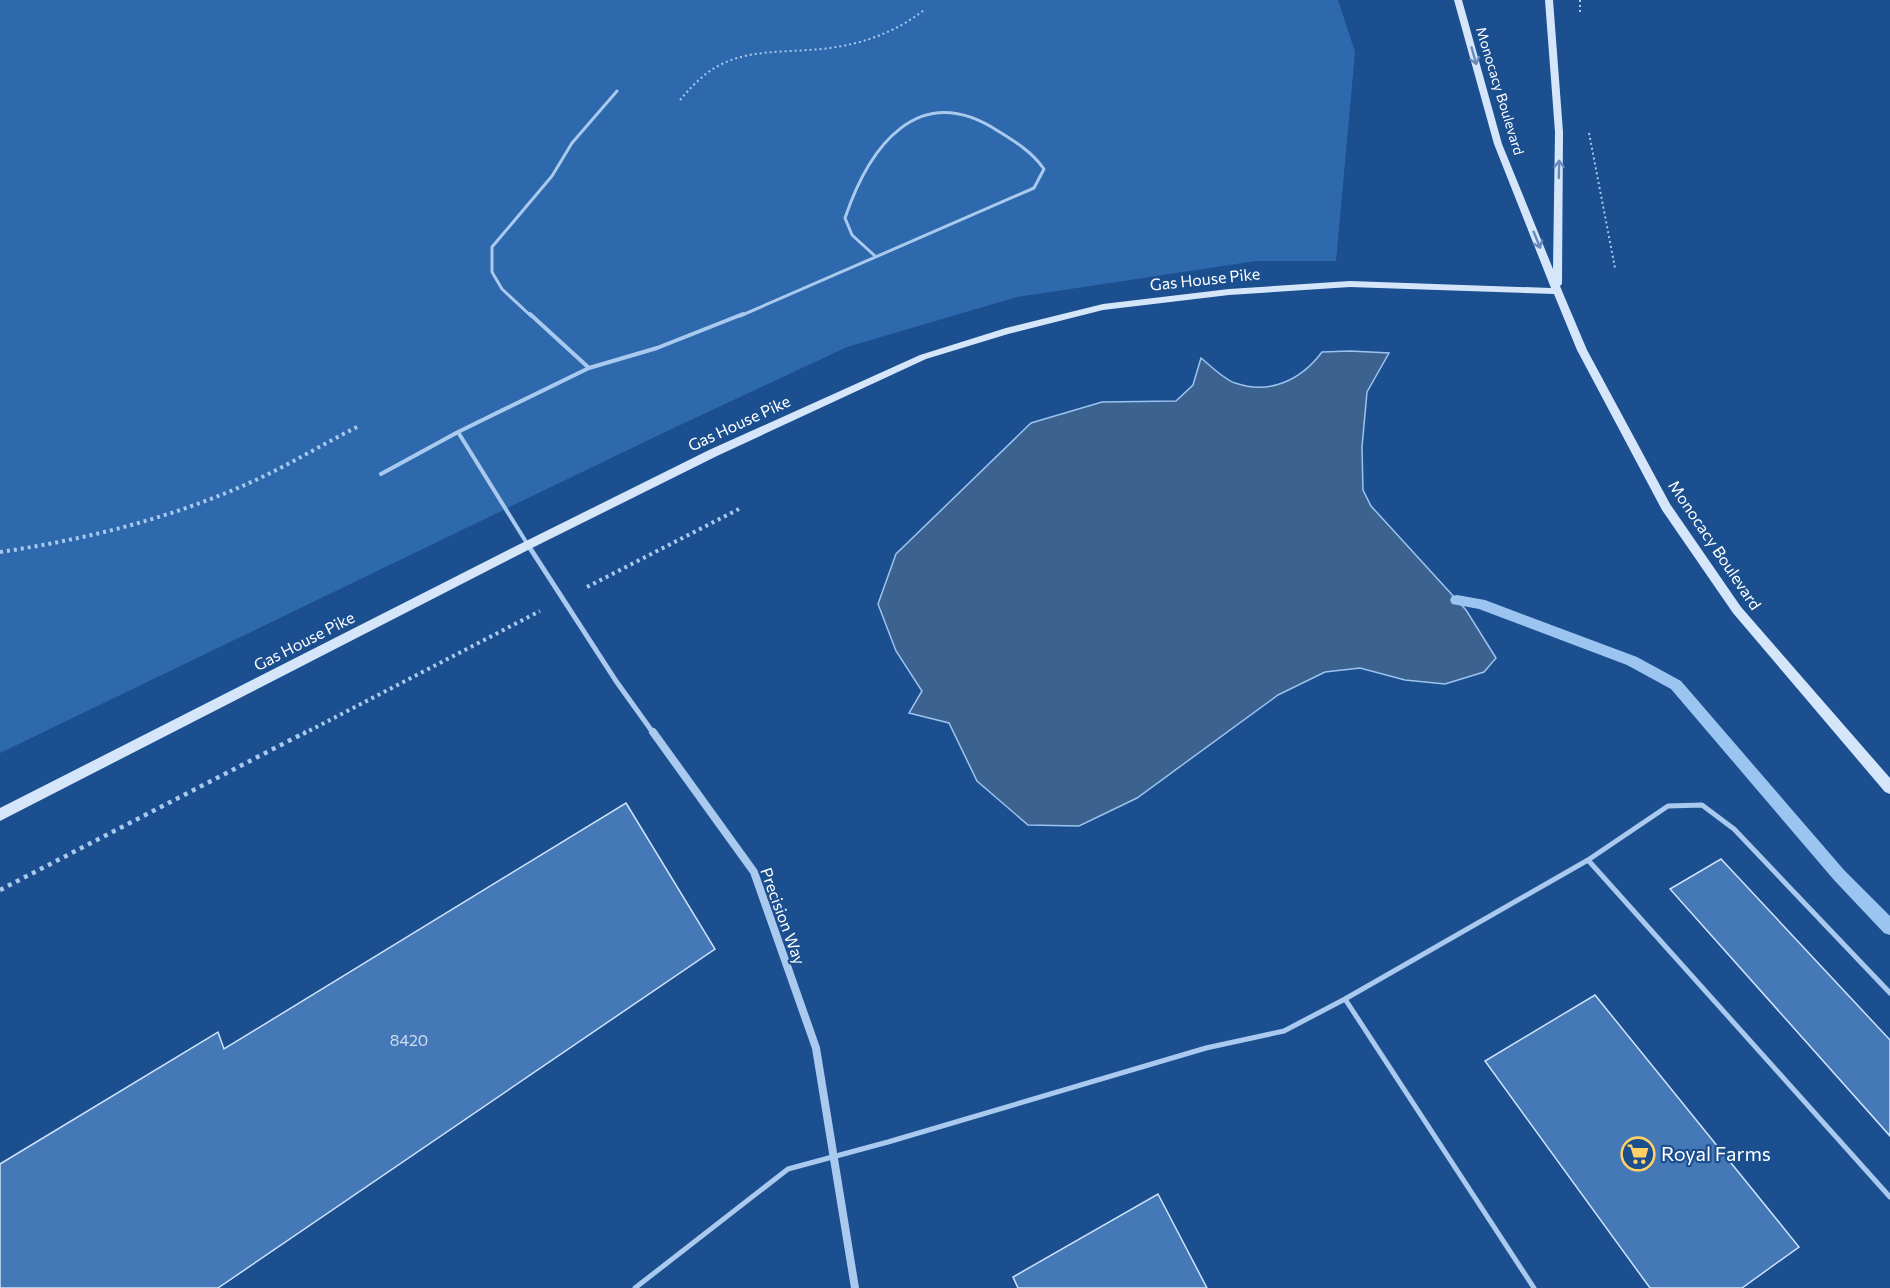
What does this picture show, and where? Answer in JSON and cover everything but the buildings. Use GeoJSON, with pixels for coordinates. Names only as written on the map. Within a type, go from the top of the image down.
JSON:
{"type":"FeatureCollection","features":[{"type":"Feature","properties":{"kind":"main road","name":"Monocacy Boulevard"},"geometry":{"type":"LineString","coordinates":[[1458,0],[1498,144],[1557,291],[1582,350],[1666,507],[1737,610],[1890,788]]}},
{"type":"Feature","properties":{"kind":"main road","name":"Monocacy Boulevard"},"geometry":{"type":"LineString","coordinates":[[1549,0],[1559,132],[1557,291]]}},
{"type":"Feature","properties":{"kind":"main road","name":"Gas House Pike"},"geometry":{"type":"LineString","coordinates":[[0,815],[713,453],[923,357],[1006,331],[1103,307],[1218,293],[1350,284],[1557,291]]}},
{"type":"Feature","properties":{"kind":"street","name":"Precision Way"},"geometry":{"type":"LineString","coordinates":[[528,545],[616,681],[754,872],[816,1048],[855,1288]]}},
{"type":"Feature","properties":{"kind":"lane"},"geometry":{"type":"LineString","coordinates":[[589,368],[502,289],[492,272],[492,247],[552,176],[572,143],[617,91]]}},
{"type":"Feature","properties":{"kind":"lane"},"geometry":{"type":"LineString","coordinates":[[381,474],[458,432],[589,368],[704,331],[874,255],[1034,188],[1044,169],[1034,154],[981,120],[953,112],[930,116],[904,125],[876,155],[850,200],[845,218],[852,235],[874,255]]}},
{"type":"Feature","properties":{"kind":"lane"},"geometry":{"type":"LineString","coordinates":[[458,432],[528,545]]}},
{"type":"Feature","properties":{"kind":"lane"},"geometry":{"type":"LineString","coordinates":[[635,1288],[788,1170],[1206,1048],[1284,1031],[1345,999],[1587,860],[1668,806],[1702,805],[1734,829],[1890,993]]}},
{"type":"Feature","properties":{"kind":"lane"},"geometry":{"type":"LineString","coordinates":[[1587,860],[1890,1197]]}},
{"type":"Feature","properties":{"kind":"lane"},"geometry":{"type":"LineString","coordinates":[[1345,999],[1534,1288]]}},
{"type":"Feature","properties":{"kind":"path"},"geometry":{"type":"LineString","coordinates":[[1580,0],[1580,20]]}},
{"type":"Feature","properties":{"kind":"path"},"geometry":{"type":"LineString","coordinates":[[680,100],[703,74],[729,60],[755,53],[818,50],[856,43],[909,23],[924,10]]}},
{"type":"Feature","properties":{"kind":"path"},"geometry":{"type":"LineString","coordinates":[[1588,130],[1615,268]]}},
{"type":"Feature","properties":{"kind":"path"},"geometry":{"type":"LineString","coordinates":[[0,552],[131,527],[194,506],[258,479],[359,426]]}},
{"type":"Feature","properties":{"kind":"path"},"geometry":{"type":"LineString","coordinates":[[0,890],[739,508]]}},
{"type":"Feature","properties":{"kind":"shaded area"},"geometry":{"type":"Polygon","coordinates":[[[0,0],[1338,0],[1355,52],[1336,261],[1256,261],[1017,297],[847,347],[663,433],[0,753],[0,0]]]}},
{"type":"Feature","properties":{"kind":"shaded area"},"geometry":{"type":"Polygon","coordinates":[[[1322,352],[1389,353],[1367,392],[1362,447],[1363,490],[1371,506],[1466,610],[1496,658],[1484,672],[1445,684],[1405,680],[1360,668],[1325,672],[1278,695],[1137,798],[1079,826],[1028,825],[977,781],[949,723],[909,713],[922,691],[896,651],[878,604],[896,554],[1031,423],[1102,402],[1176,401],[1193,385],[1201,358],[1230,381],[1260,387],[1272,386],[1294,377],[1314,362],[1322,352]]]}},
{"type":"Feature","properties":{"kind":"waterway"},"geometry":{"type":"LineString","coordinates":[[1457,600],[1480,604],[1632,661],[1676,685],[1839,875],[1890,927]]}},
{"type":"Feature","properties":{"kind":"place","name":"Royal Farms"},"geometry":{"type":"Point","coordinates":[1638,1154]}}]}
